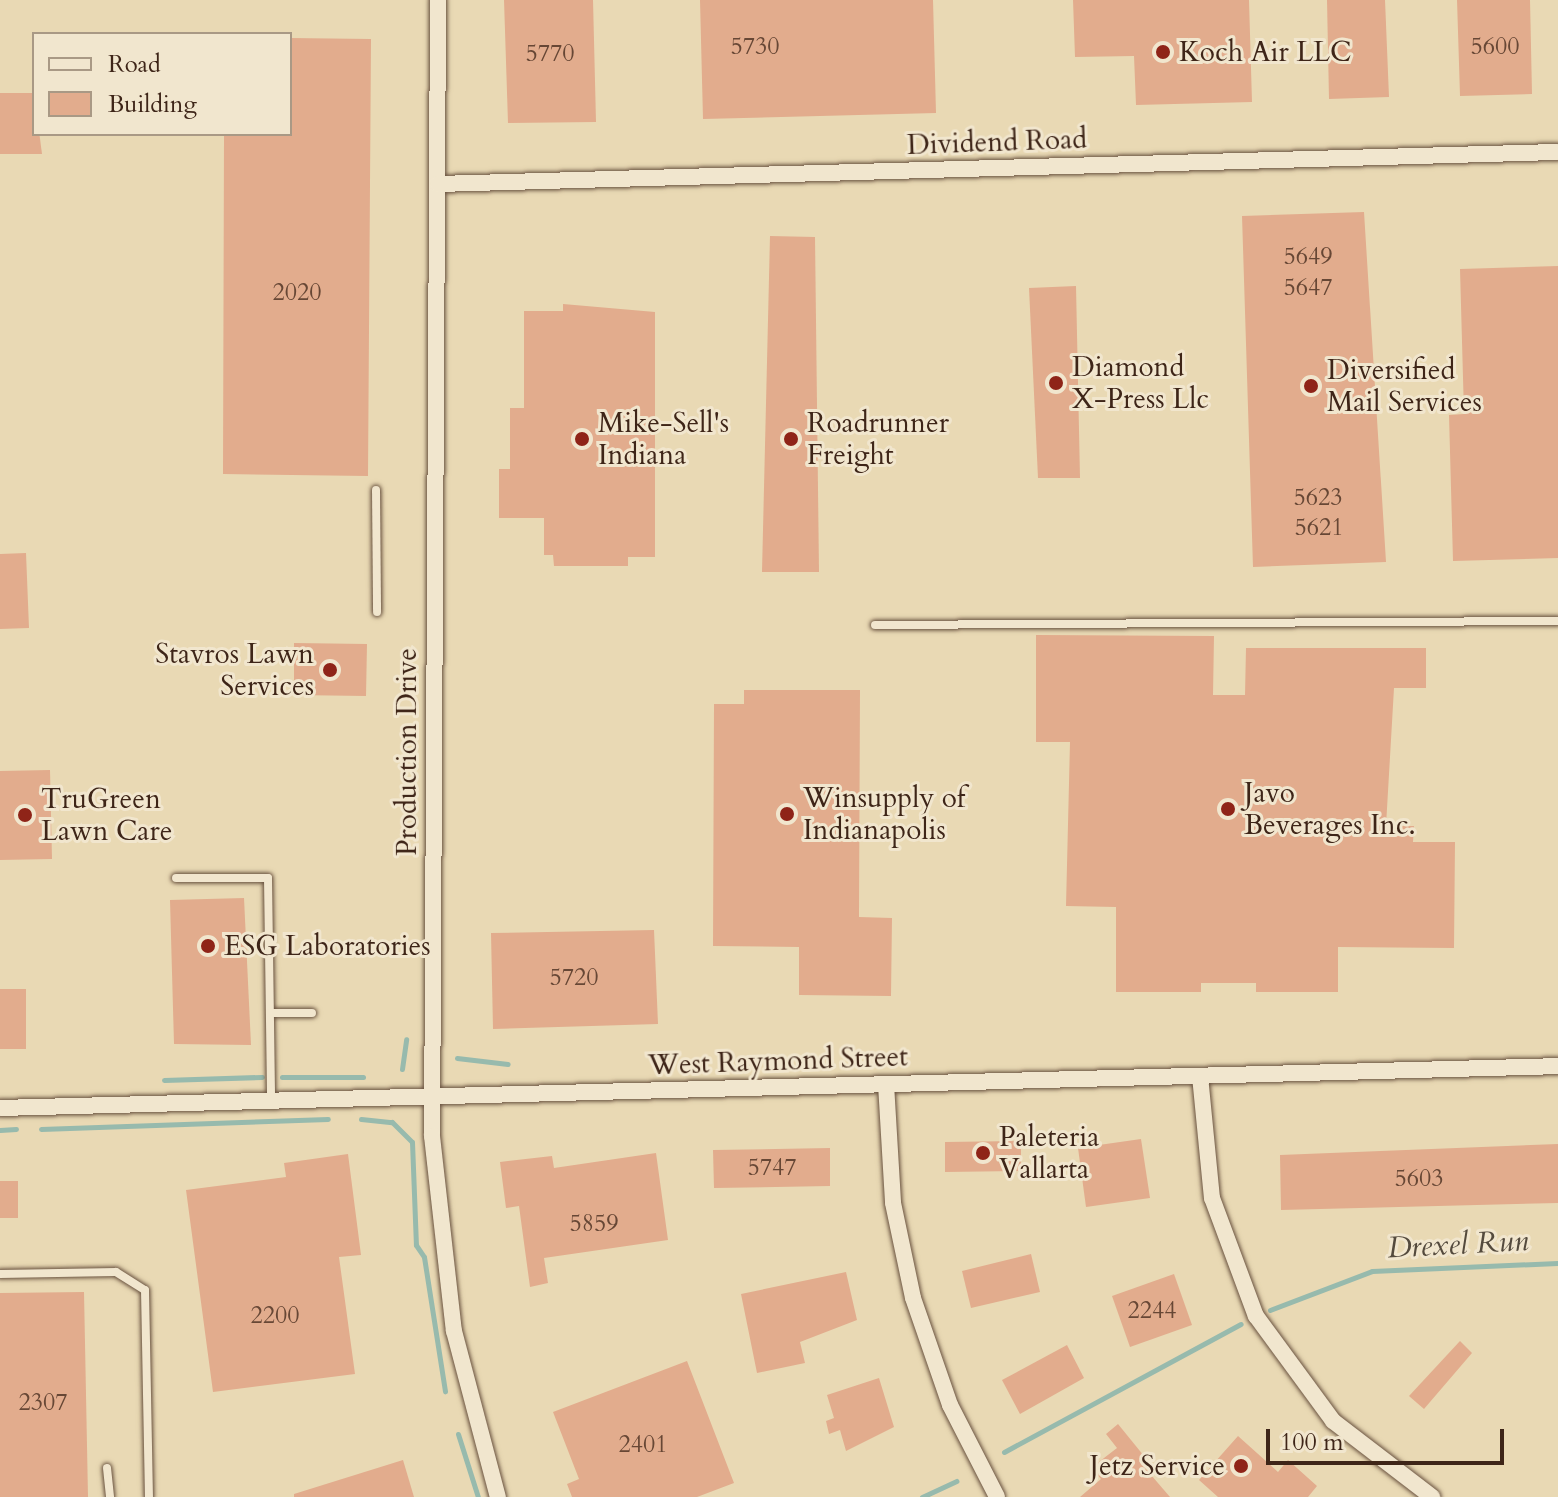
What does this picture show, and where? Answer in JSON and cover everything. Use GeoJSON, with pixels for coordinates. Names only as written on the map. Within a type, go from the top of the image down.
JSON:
{"type":"FeatureCollection","features":[{"type":"Feature","properties":{"kind":"street","name":"Production Drive"},"geometry":{"type":"LineString","coordinates":[[438,0],[431,1097],[454,1331],[498,1497]]}},
{"type":"Feature","properties":{"kind":"street","name":"Dividend Road"},"geometry":{"type":"LineString","coordinates":[[438,184],[1558,152]]}},
{"type":"Feature","properties":{"kind":"street","name":"West Raymond Street"},"geometry":{"type":"LineString","coordinates":[[0,1108],[1558,1066]]}},
{"type":"Feature","properties":{"kind":"street"},"geometry":{"type":"LineString","coordinates":[[1200,1076],[1212,1198],[1256,1316],[1333,1421],[1432,1497]]}},
{"type":"Feature","properties":{"kind":"street"},"geometry":{"type":"LineString","coordinates":[[886,1084],[891,1184],[908,1282],[950,1405],[997,1497]]}},
{"type":"Feature","properties":{"kind":"lane"},"geometry":{"type":"LineString","coordinates":[[376,490],[377,612]]}},
{"type":"Feature","properties":{"kind":"lane"},"geometry":{"type":"LineString","coordinates":[[875,625],[1558,621]]}},
{"type":"Feature","properties":{"kind":"lane"},"geometry":{"type":"LineString","coordinates":[[176,878],[268,878],[271,1101]]}},
{"type":"Feature","properties":{"kind":"lane"},"geometry":{"type":"LineString","coordinates":[[270,1013],[312,1013]]}},
{"type":"Feature","properties":{"kind":"lane"},"geometry":{"type":"LineString","coordinates":[[0,1274],[116,1272],[145,1290],[149,1497]]}},
{"type":"Feature","properties":{"kind":"lane"},"geometry":{"type":"LineString","coordinates":[[107,1468],[110,1497]]}},
{"type":"Feature","properties":{"kind":"building"},"geometry":{"type":"Polygon","coordinates":[[[504,0],[593,0],[596,122],[508,123],[504,0]]]}},
{"type":"Feature","properties":{"kind":"building"},"geometry":{"type":"Polygon","coordinates":[[[700,0],[933,0],[936,113],[703,119],[700,0]]]}},
{"type":"Feature","properties":{"kind":"building","name":"Koch Air LLC"},"geometry":{"type":"Polygon","coordinates":[[[1073,0],[1249,0],[1252,102],[1136,105],[1134,56],[1075,57],[1073,0]]]}},
{"type":"Feature","properties":{"kind":"building"},"geometry":{"type":"Polygon","coordinates":[[[1327,0],[1385,0],[1389,97],[1329,99],[1327,0]]]}},
{"type":"Feature","properties":{"kind":"building"},"geometry":{"type":"Polygon","coordinates":[[[1457,0],[1530,0],[1532,94],[1460,96],[1457,0]]]}},
{"type":"Feature","properties":{"kind":"building"},"geometry":{"type":"Polygon","coordinates":[[[292,38],[371,39],[368,476],[223,474],[224,136],[292,136],[292,38]]]}},
{"type":"Feature","properties":{"kind":"building"},"geometry":{"type":"Polygon","coordinates":[[[0,93],[32,93],[32,136],[40,136],[42,154],[0,154],[0,93]]]}},
{"type":"Feature","properties":{"kind":"building","name":"Diversified Mail Services"},"geometry":{"type":"Polygon","coordinates":[[[1364,212],[1386,562],[1253,567],[1242,216],[1364,212]]]}},
{"type":"Feature","properties":{"kind":"building","name":"Roadrunner Freight"},"geometry":{"type":"Polygon","coordinates":[[[770,236],[815,237],[819,572],[762,572],[770,236]]]}},
{"type":"Feature","properties":{"kind":"building"},"geometry":{"type":"Polygon","coordinates":[[[1558,266],[1558,558],[1453,561],[1449,415],[1464,414],[1460,269],[1558,266]]]}},
{"type":"Feature","properties":{"kind":"building","name":"Diamond X-Press Llc"},"geometry":{"type":"Polygon","coordinates":[[[1076,286],[1080,478],[1038,478],[1029,288],[1076,286]]]}},
{"type":"Feature","properties":{"kind":"building","name":"Mike-Sell's Indiana"},"geometry":{"type":"Polygon","coordinates":[[[563,304],[655,312],[655,557],[628,557],[628,566],[554,566],[553,555],[544,555],[544,518],[499,518],[499,469],[510,469],[510,408],[524,408],[524,311],[563,311],[563,304]]]}},
{"type":"Feature","properties":{"kind":"building"},"geometry":{"type":"Polygon","coordinates":[[[26,553],[29,628],[0,629],[0,554],[26,553]]]}},
{"type":"Feature","properties":{"kind":"building","name":"Javo Beverages Inc."},"geometry":{"type":"Polygon","coordinates":[[[1036,635],[1214,636],[1213,695],[1245,695],[1246,648],[1426,648],[1426,688],[1394,688],[1386,826],[1414,826],[1413,842],[1455,842],[1454,948],[1338,947],[1338,992],[1256,992],[1256,983],[1201,983],[1201,992],[1116,992],[1116,907],[1066,906],[1070,742],[1036,742],[1036,635]]]}},
{"type":"Feature","properties":{"kind":"building","name":"Stavros Lawn Services"},"geometry":{"type":"Polygon","coordinates":[[[294,643],[367,644],[366,696],[294,695],[294,643]]]}},
{"type":"Feature","properties":{"kind":"building","name":"Winsupply of Indianapolis"},"geometry":{"type":"Polygon","coordinates":[[[744,690],[860,690],[859,917],[892,918],[891,996],[799,995],[799,947],[713,946],[714,704],[744,704],[744,690]]]}},
{"type":"Feature","properties":{"kind":"building","name":"TruGreen Lawn Care"},"geometry":{"type":"Polygon","coordinates":[[[50,770],[52,859],[0,860],[0,771],[50,770]]]}},
{"type":"Feature","properties":{"kind":"building","name":"ESG Laboratories"},"geometry":{"type":"Polygon","coordinates":[[[244,898],[251,1045],[174,1044],[170,900],[244,898]]]}},
{"type":"Feature","properties":{"kind":"building"},"geometry":{"type":"Polygon","coordinates":[[[654,930],[658,1024],[493,1029],[491,933],[654,930]]]}},
{"type":"Feature","properties":{"kind":"building"},"geometry":{"type":"Polygon","coordinates":[[[0,989],[26,989],[26,1049],[0,1049],[0,989]]]}},
{"type":"Feature","properties":{"kind":"building"},"geometry":{"type":"Polygon","coordinates":[[[1141,1139],[1150,1198],[1086,1207],[1078,1148],[1141,1139]]]}},
{"type":"Feature","properties":{"kind":"building","name":"Paleteria Vallarta"},"geometry":{"type":"Polygon","coordinates":[[[1021,1141],[1021,1171],[945,1172],[945,1142],[1021,1141]]]}},
{"type":"Feature","properties":{"kind":"building"},"geometry":{"type":"Polygon","coordinates":[[[1558,1144],[1558,1203],[1281,1210],[1280,1155],[1558,1144]]]}},
{"type":"Feature","properties":{"kind":"building"},"geometry":{"type":"Polygon","coordinates":[[[830,1148],[830,1186],[714,1188],[713,1150],[830,1148]]]}},
{"type":"Feature","properties":{"kind":"building"},"geometry":{"type":"Polygon","coordinates":[[[656,1153],[668,1240],[544,1258],[548,1283],[530,1287],[519,1206],[506,1208],[500,1162],[552,1156],[554,1168],[656,1153]]]}},
{"type":"Feature","properties":{"kind":"building"},"geometry":{"type":"Polygon","coordinates":[[[348,1154],[361,1255],[339,1257],[355,1374],[213,1392],[186,1190],[286,1177],[284,1163],[348,1154]]]}},
{"type":"Feature","properties":{"kind":"building"},"geometry":{"type":"Polygon","coordinates":[[[0,1181],[18,1181],[18,1218],[0,1218],[0,1181]]]}},
{"type":"Feature","properties":{"kind":"building"},"geometry":{"type":"Polygon","coordinates":[[[1031,1254],[1040,1292],[971,1308],[962,1271],[1031,1254]]]}},
{"type":"Feature","properties":{"kind":"building"},"geometry":{"type":"Polygon","coordinates":[[[846,1272],[857,1320],[800,1342],[805,1363],[757,1373],[741,1294],[846,1272]]]}},
{"type":"Feature","properties":{"kind":"building"},"geometry":{"type":"Polygon","coordinates":[[[1174,1274],[1192,1325],[1130,1347],[1112,1296],[1174,1274]]]}},
{"type":"Feature","properties":{"kind":"building"},"geometry":{"type":"Polygon","coordinates":[[[84,1292],[88,1497],[0,1497],[0,1293],[84,1292]]]}},
{"type":"Feature","properties":{"kind":"building"},"geometry":{"type":"Polygon","coordinates":[[[1460,1341],[1472,1353],[1424,1409],[1409,1396],[1460,1341]]]}},
{"type":"Feature","properties":{"kind":"building"},"geometry":{"type":"Polygon","coordinates":[[[1067,1345],[1084,1378],[1020,1414],[1002,1380],[1067,1345]]]}},
{"type":"Feature","properties":{"kind":"building"},"geometry":{"type":"Polygon","coordinates":[[[687,1361],[734,1483],[697,1497],[572,1497],[567,1484],[579,1479],[553,1412],[687,1361]]]}},
{"type":"Feature","properties":{"kind":"building"},"geometry":{"type":"Polygon","coordinates":[[[879,1378],[894,1427],[846,1451],[840,1430],[829,1434],[826,1421],[834,1418],[827,1395],[879,1378]]]}},
{"type":"Feature","properties":{"kind":"building"},"geometry":{"type":"Polygon","coordinates":[[[1118,1424],[1144,1456],[1139,1461],[1170,1497],[1080,1497],[1101,1479],[1091,1468],[1117,1448],[1106,1434],[1118,1424]]]}},
{"type":"Feature","properties":{"kind":"building","name":"Jetz Service"},"geometry":{"type":"Polygon","coordinates":[[[1238,1436],[1278,1472],[1288,1460],[1317,1486],[1308,1497],[1218,1497],[1199,1480],[1238,1436]]]}},
{"type":"Feature","properties":{"kind":"building"},"geometry":{"type":"Polygon","coordinates":[[[403,1460],[414,1497],[294,1497],[294,1494],[403,1460]]]}},
{"type":"Feature","properties":{"kind":"waterway"},"geometry":{"type":"LineString","coordinates":[[402,1069],[406,1039]]}},
{"type":"Feature","properties":{"kind":"waterway"},"geometry":{"type":"LineString","coordinates":[[457,1058],[508,1064]]}},
{"type":"Feature","properties":{"kind":"waterway"},"geometry":{"type":"LineString","coordinates":[[164,1080],[262,1077]]}},
{"type":"Feature","properties":{"kind":"waterway"},"geometry":{"type":"LineString","coordinates":[[282,1077],[363,1077]]}},
{"type":"Feature","properties":{"kind":"waterway"},"geometry":{"type":"LineString","coordinates":[[41,1129],[328,1119]]}},
{"type":"Feature","properties":{"kind":"waterway"},"geometry":{"type":"LineString","coordinates":[[361,1119],[392,1122],[412,1142],[416,1245],[424,1257],[445,1391]]}},
{"type":"Feature","properties":{"kind":"waterway"},"geometry":{"type":"LineString","coordinates":[[0,1130],[16,1129]]}},
{"type":"Feature","properties":{"kind":"waterway","name":"Drexel Run"},"geometry":{"type":"LineString","coordinates":[[1270,1310],[1372,1271],[1558,1263]]}},
{"type":"Feature","properties":{"kind":"waterway","name":"Drexel Run"},"geometry":{"type":"LineString","coordinates":[[1004,1452],[1241,1324]]}},
{"type":"Feature","properties":{"kind":"waterway"},"geometry":{"type":"LineString","coordinates":[[458,1434],[478,1497]]}},
{"type":"Feature","properties":{"kind":"waterway","name":"Drexel Run"},"geometry":{"type":"LineString","coordinates":[[922,1497],[957,1481]]}},
{"type":"Feature","properties":{"kind":"place","name":"Koch Air LLC"},"geometry":{"type":"Point","coordinates":[1163,52]}},
{"type":"Feature","properties":{"kind":"place","name":"Diamond X-Press Llc"},"geometry":{"type":"Point","coordinates":[1056,383]}},
{"type":"Feature","properties":{"kind":"place","name":"Diversified Mail Services"},"geometry":{"type":"Point","coordinates":[1311,386]}},
{"type":"Feature","properties":{"kind":"place","name":"Mike-Sell's Indiana"},"geometry":{"type":"Point","coordinates":[582,439]}},
{"type":"Feature","properties":{"kind":"place","name":"Roadrunner Freight"},"geometry":{"type":"Point","coordinates":[791,439]}},
{"type":"Feature","properties":{"kind":"place","name":"Stavros Lawn Services"},"geometry":{"type":"Point","coordinates":[330,670]}},
{"type":"Feature","properties":{"kind":"place","name":"Javo Beverages Inc."},"geometry":{"type":"Point","coordinates":[1228,809]}},
{"type":"Feature","properties":{"kind":"place","name":"Winsupply of Indianapolis"},"geometry":{"type":"Point","coordinates":[787,814]}},
{"type":"Feature","properties":{"kind":"place","name":"TruGreen Lawn Care"},"geometry":{"type":"Point","coordinates":[25,815]}},
{"type":"Feature","properties":{"kind":"place","name":"ESG Laboratories"},"geometry":{"type":"Point","coordinates":[208,946]}},
{"type":"Feature","properties":{"kind":"place","name":"Paleteria Vallarta"},"geometry":{"type":"Point","coordinates":[983,1153]}},
{"type":"Feature","properties":{"kind":"place","name":"Jetz Service"},"geometry":{"type":"Point","coordinates":[1241,1466]}}]}
